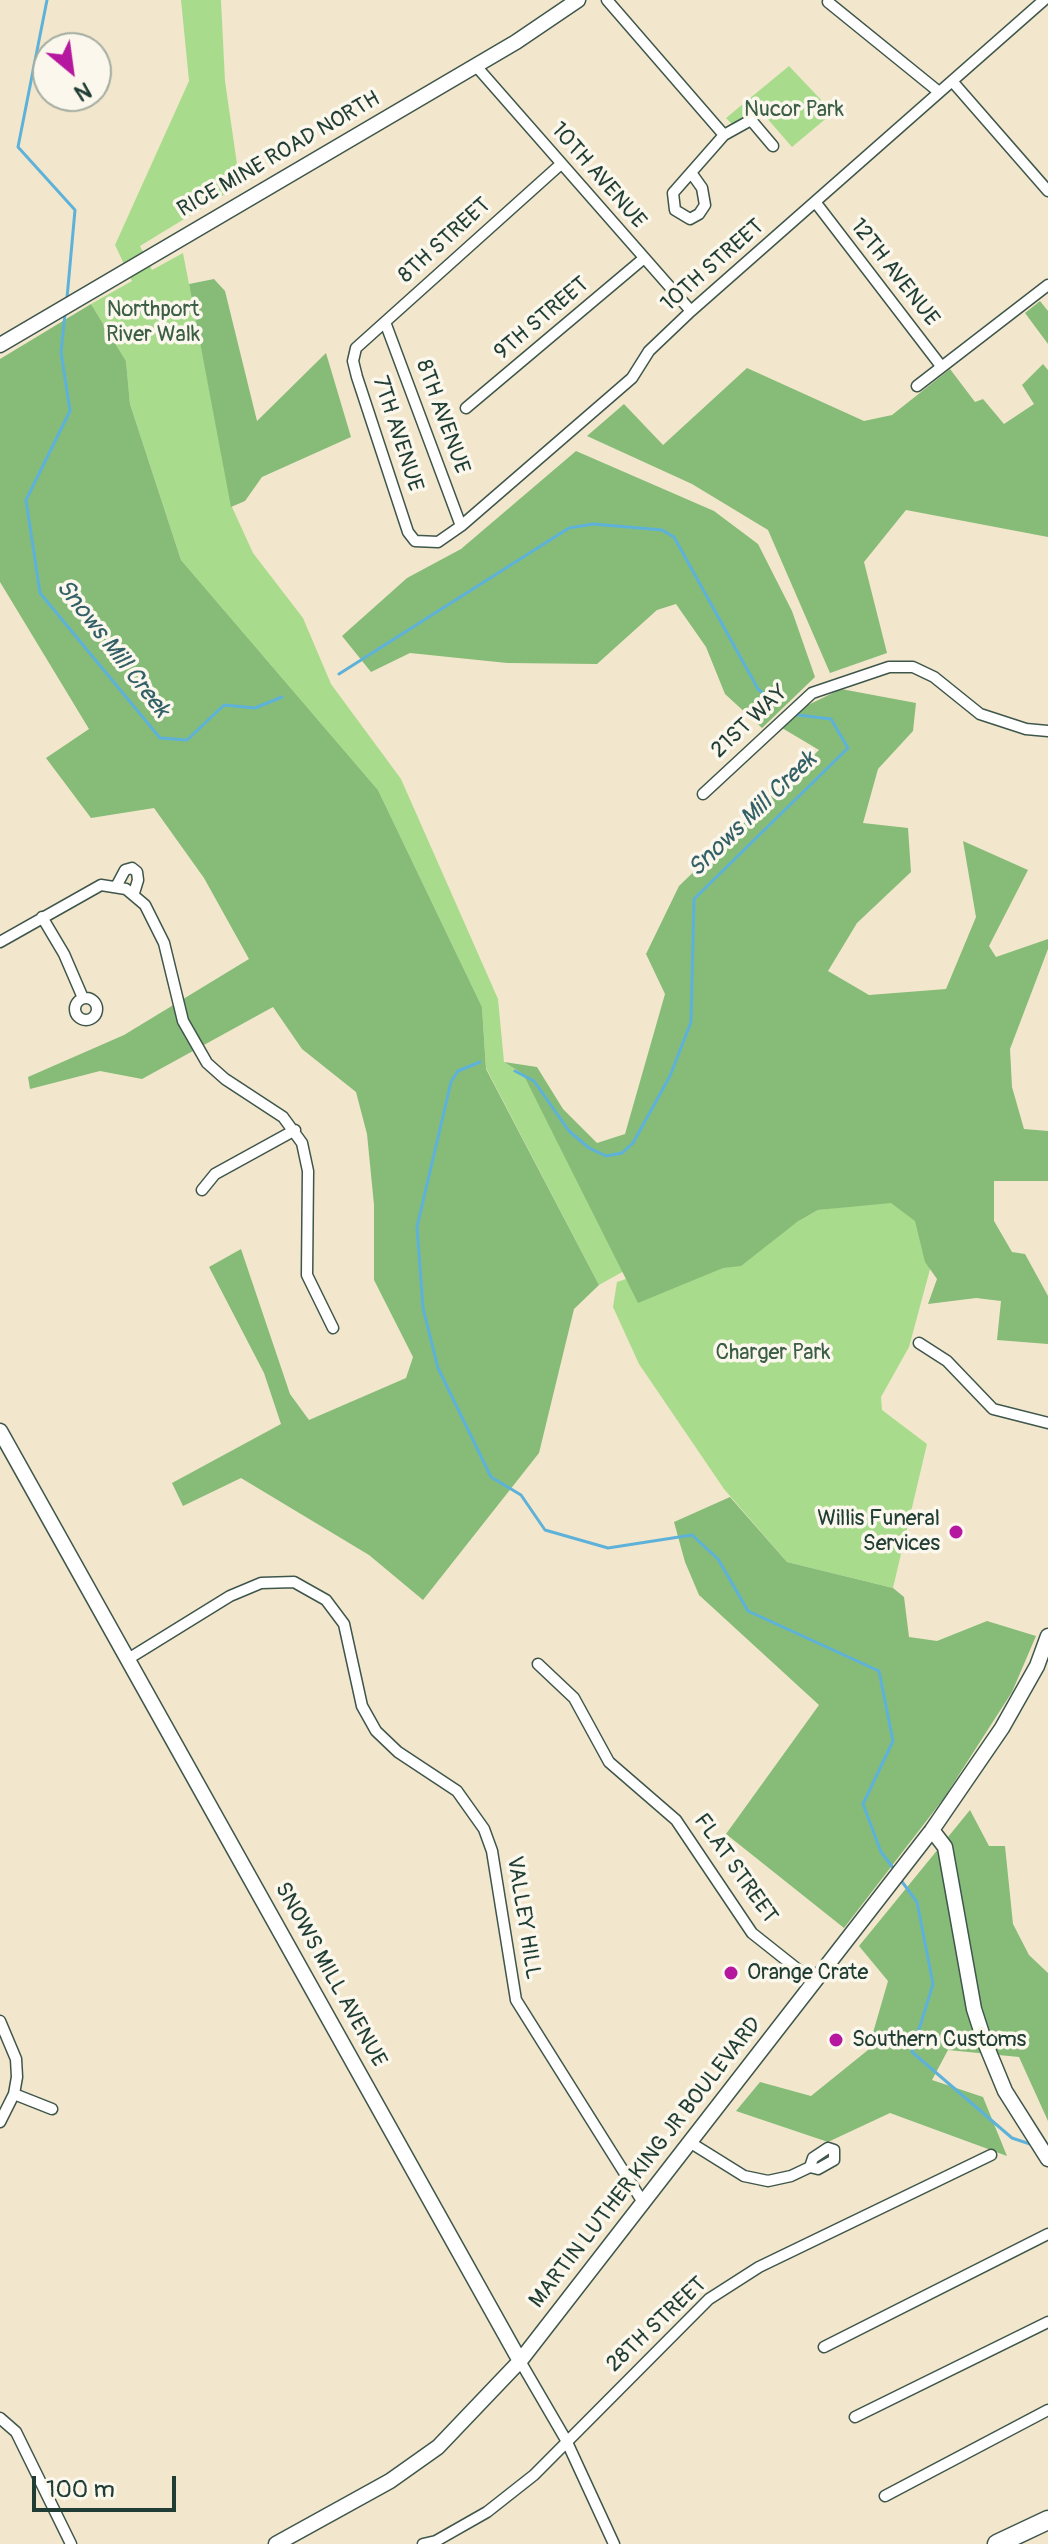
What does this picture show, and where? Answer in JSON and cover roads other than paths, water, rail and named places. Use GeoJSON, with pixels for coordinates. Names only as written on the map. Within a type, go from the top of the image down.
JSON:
{"type":"FeatureCollection","features":[{"type":"Feature","properties":{"kind":"highway"},"geometry":{"type":"LineString","coordinates":[[997,2544],[1048,2520]]}},
{"type":"Feature","properties":{"kind":"main road","name":"RICE MINE ROAD NORTH"},"geometry":{"type":"LineString","coordinates":[[0,345],[476,66],[578,0]]}},
{"type":"Feature","properties":{"kind":"main road","name":"SNOWS MILL AVENUE"},"geometry":{"type":"LineString","coordinates":[[0,1431],[520,2361]]}},
{"type":"Feature","properties":{"kind":"main road","name":"MARTIN LUTHER KING JR BOULEVARD"},"geometry":{"type":"LineString","coordinates":[[279,2543],[390,2481],[438,2447],[520,2361],[932,1830],[1042,1668],[1048,1636]]}},
{"type":"Feature","properties":{"kind":"main road"},"geometry":{"type":"LineString","coordinates":[[952,1800],[945,1847],[974,2009],[1005,2091],[1048,2159]]}},
{"type":"Feature","properties":{"kind":"main road"},"geometry":{"type":"LineString","coordinates":[[932,1830],[945,1847]]}},
{"type":"Feature","properties":{"kind":"street"},"geometry":{"type":"LineString","coordinates":[[607,0],[724,135]]}},
{"type":"Feature","properties":{"kind":"street","name":"10TH STREET"},"geometry":{"type":"LineString","coordinates":[[408,532],[415,541],[427,544],[438,542],[461,526],[632,378],[649,351],[691,311],[1044,0]]}},
{"type":"Feature","properties":{"kind":"street"},"geometry":{"type":"LineString","coordinates":[[828,2],[939,92]]}},
{"type":"Feature","properties":{"kind":"street","name":"10TH AVENUE"},"geometry":{"type":"LineString","coordinates":[[476,66],[691,311]]}},
{"type":"Feature","properties":{"kind":"street"},"geometry":{"type":"LineString","coordinates":[[952,81],[1048,191]]}},
{"type":"Feature","properties":{"kind":"street"},"geometry":{"type":"LineString","coordinates":[[692,174],[706,151],[724,135],[751,120],[773,146]]}},
{"type":"Feature","properties":{"kind":"street","name":"8TH STREET"},"geometry":{"type":"LineString","coordinates":[[356,348],[561,164]]}},
{"type":"Feature","properties":{"kind":"street","name":"12TH AVENUE"},"geometry":{"type":"LineString","coordinates":[[816,203],[941,366]]}},
{"type":"Feature","properties":{"kind":"street","name":"9TH STREET"},"geometry":{"type":"LineString","coordinates":[[466,408],[643,259]]}},
{"type":"Feature","properties":{"kind":"street"},"geometry":{"type":"LineString","coordinates":[[917,386],[1048,285]]}},
{"type":"Feature","properties":{"kind":"street","name":"8TH AVENUE"},"geometry":{"type":"LineString","coordinates":[[385,322],[461,526]]}},
{"type":"Feature","properties":{"kind":"street","name":"7TH AVENUE"},"geometry":{"type":"LineString","coordinates":[[356,348],[353,361],[357,377],[408,532]]}},
{"type":"Feature","properties":{"kind":"street","name":"21ST WAY"},"geometry":{"type":"LineString","coordinates":[[703,794],[812,693],[889,667],[913,667],[934,677],[980,714],[1026,729],[1048,731]]}},
{"type":"Feature","properties":{"kind":"street"},"geometry":{"type":"LineString","coordinates":[[117,885],[125,870],[132,868],[137,872],[138,880],[134,893]]}},
{"type":"Feature","properties":{"kind":"street"},"geometry":{"type":"LineString","coordinates":[[0,942],[101,885],[117,885],[134,893],[160,933],[183,1021],[207,1063],[225,1079],[283,1117],[295,1130],[307,1158],[307,1275],[333,1328]]}},
{"type":"Feature","properties":{"kind":"street"},"geometry":{"type":"LineString","coordinates":[[42,917],[64,954],[83,998]]}},
{"type":"Feature","properties":{"kind":"street"},"geometry":{"type":"LineString","coordinates":[[202,1190],[215,1174],[295,1130]]}},
{"type":"Feature","properties":{"kind":"street"},"geometry":{"type":"LineString","coordinates":[[919,1343],[947,1361],[993,1409],[1048,1423]]}},
{"type":"Feature","properties":{"kind":"street","name":"VALLEY HILL"},"geometry":{"type":"LineString","coordinates":[[128,1659],[230,1596],[261,1583],[294,1582],[326,1600],[344,1624],[362,1706],[376,1731],[398,1752],[457,1791],[484,1829],[492,1851],[516,2000],[644,2204]]}},
{"type":"Feature","properties":{"kind":"street","name":"FLAT STREET"},"geometry":{"type":"LineString","coordinates":[[538,1664],[574,1698],[609,1762],[676,1820],[752,1933],[815,1983]]}},
{"type":"Feature","properties":{"kind":"street"},"geometry":{"type":"LineString","coordinates":[[0,2021],[10,2038],[16,2059],[14,2094],[0,2122]]}},
{"type":"Feature","properties":{"kind":"street"},"geometry":{"type":"LineString","coordinates":[[14,2094],[52,2109]]}},
{"type":"Feature","properties":{"kind":"street"},"geometry":{"type":"LineString","coordinates":[[691,2143],[744,2176],[768,2181],[791,2176],[810,2167]]}},
{"type":"Feature","properties":{"kind":"street","name":"28TH STREET"},"geometry":{"type":"LineString","coordinates":[[423,2544],[436,2541],[487,2512],[534,2475],[709,2299],[759,2267],[991,2155]]}},
{"type":"Feature","properties":{"kind":"street"},"geometry":{"type":"LineString","coordinates":[[824,2347],[1048,2234]]}},
{"type":"Feature","properties":{"kind":"street"},"geometry":{"type":"LineString","coordinates":[[855,2417],[1048,2322]]}},
{"type":"Feature","properties":{"kind":"street","name":"SNOWS MILL AVENUE"},"geometry":{"type":"LineString","coordinates":[[520,2361],[566,2440],[614,2544]]}},
{"type":"Feature","properties":{"kind":"street"},"geometry":{"type":"LineString","coordinates":[[885,2496],[1048,2410]]}},
{"type":"Feature","properties":{"kind":"street"},"geometry":{"type":"LineString","coordinates":[[0,2418],[16,2432],[71,2544]]}},
{"type":"Feature","properties":{"kind":"waterway","name":"Snows Mill Creek"},"geometry":{"type":"LineString","coordinates":[[47,0],[18,147],[75,210],[67,298]]}},
{"type":"Feature","properties":{"kind":"waterway","name":"Snows Mill Creek"},"geometry":{"type":"LineString","coordinates":[[65,314],[61,352],[70,411],[26,500],[40,593],[160,738],[187,740],[224,705],[255,708],[282,697]]}},
{"type":"Feature","properties":{"kind":"waterway","name":"Snows Mill Creek"},"geometry":{"type":"LineString","coordinates":[[339,674],[569,528],[593,524],[662,530],[674,537],[758,689],[774,703]]}},
{"type":"Feature","properties":{"kind":"waterway","name":"Snows Mill Creek"},"geometry":{"type":"LineString","coordinates":[[515,1071],[534,1081],[569,1131],[589,1148],[606,1156],[622,1153],[633,1143],[670,1076],[691,1022],[694,899],[848,748],[831,719],[798,715]]}},
{"type":"Feature","properties":{"kind":"waterway","name":"Snows Mill Creek"},"geometry":{"type":"LineString","coordinates":[[480,1062],[458,1071],[451,1082],[417,1227],[423,1308],[438,1368],[491,1477],[521,1495],[545,1530],[608,1548],[692,1535],[718,1559],[748,1611],[879,1671],[893,1741],[863,1804],[881,1852],[894,1869]]}},
{"type":"Feature","properties":{"kind":"waterway","name":"Snows Mill Creek"},"geometry":{"type":"LineString","coordinates":[[900,1879],[917,1902],[933,1984],[912,2052],[1012,2138],[1030,2144]]}},
{"type":"Feature","properties":{"kind":"place","name":"Willis Funeral Services"},"geometry":{"type":"Point","coordinates":[956,1532]}},
{"type":"Feature","properties":{"kind":"place","name":"Orange Crate"},"geometry":{"type":"Point","coordinates":[731,1973]}},
{"type":"Feature","properties":{"kind":"place","name":"Southern Customs"},"geometry":{"type":"Point","coordinates":[836,2040]}},
{"type":"Feature","properties":{"kind":"park label","name":"Nucor Park"},"geometry":{"type":"Point","coordinates":[794,110]}},
{"type":"Feature","properties":{"kind":"park label","name":"Northport River Walk"},"geometry":{"type":"Point","coordinates":[153,322]}},
{"type":"Feature","properties":{"kind":"park label","name":"Charger Park"},"geometry":{"type":"Point","coordinates":[773,1353]}}]}
